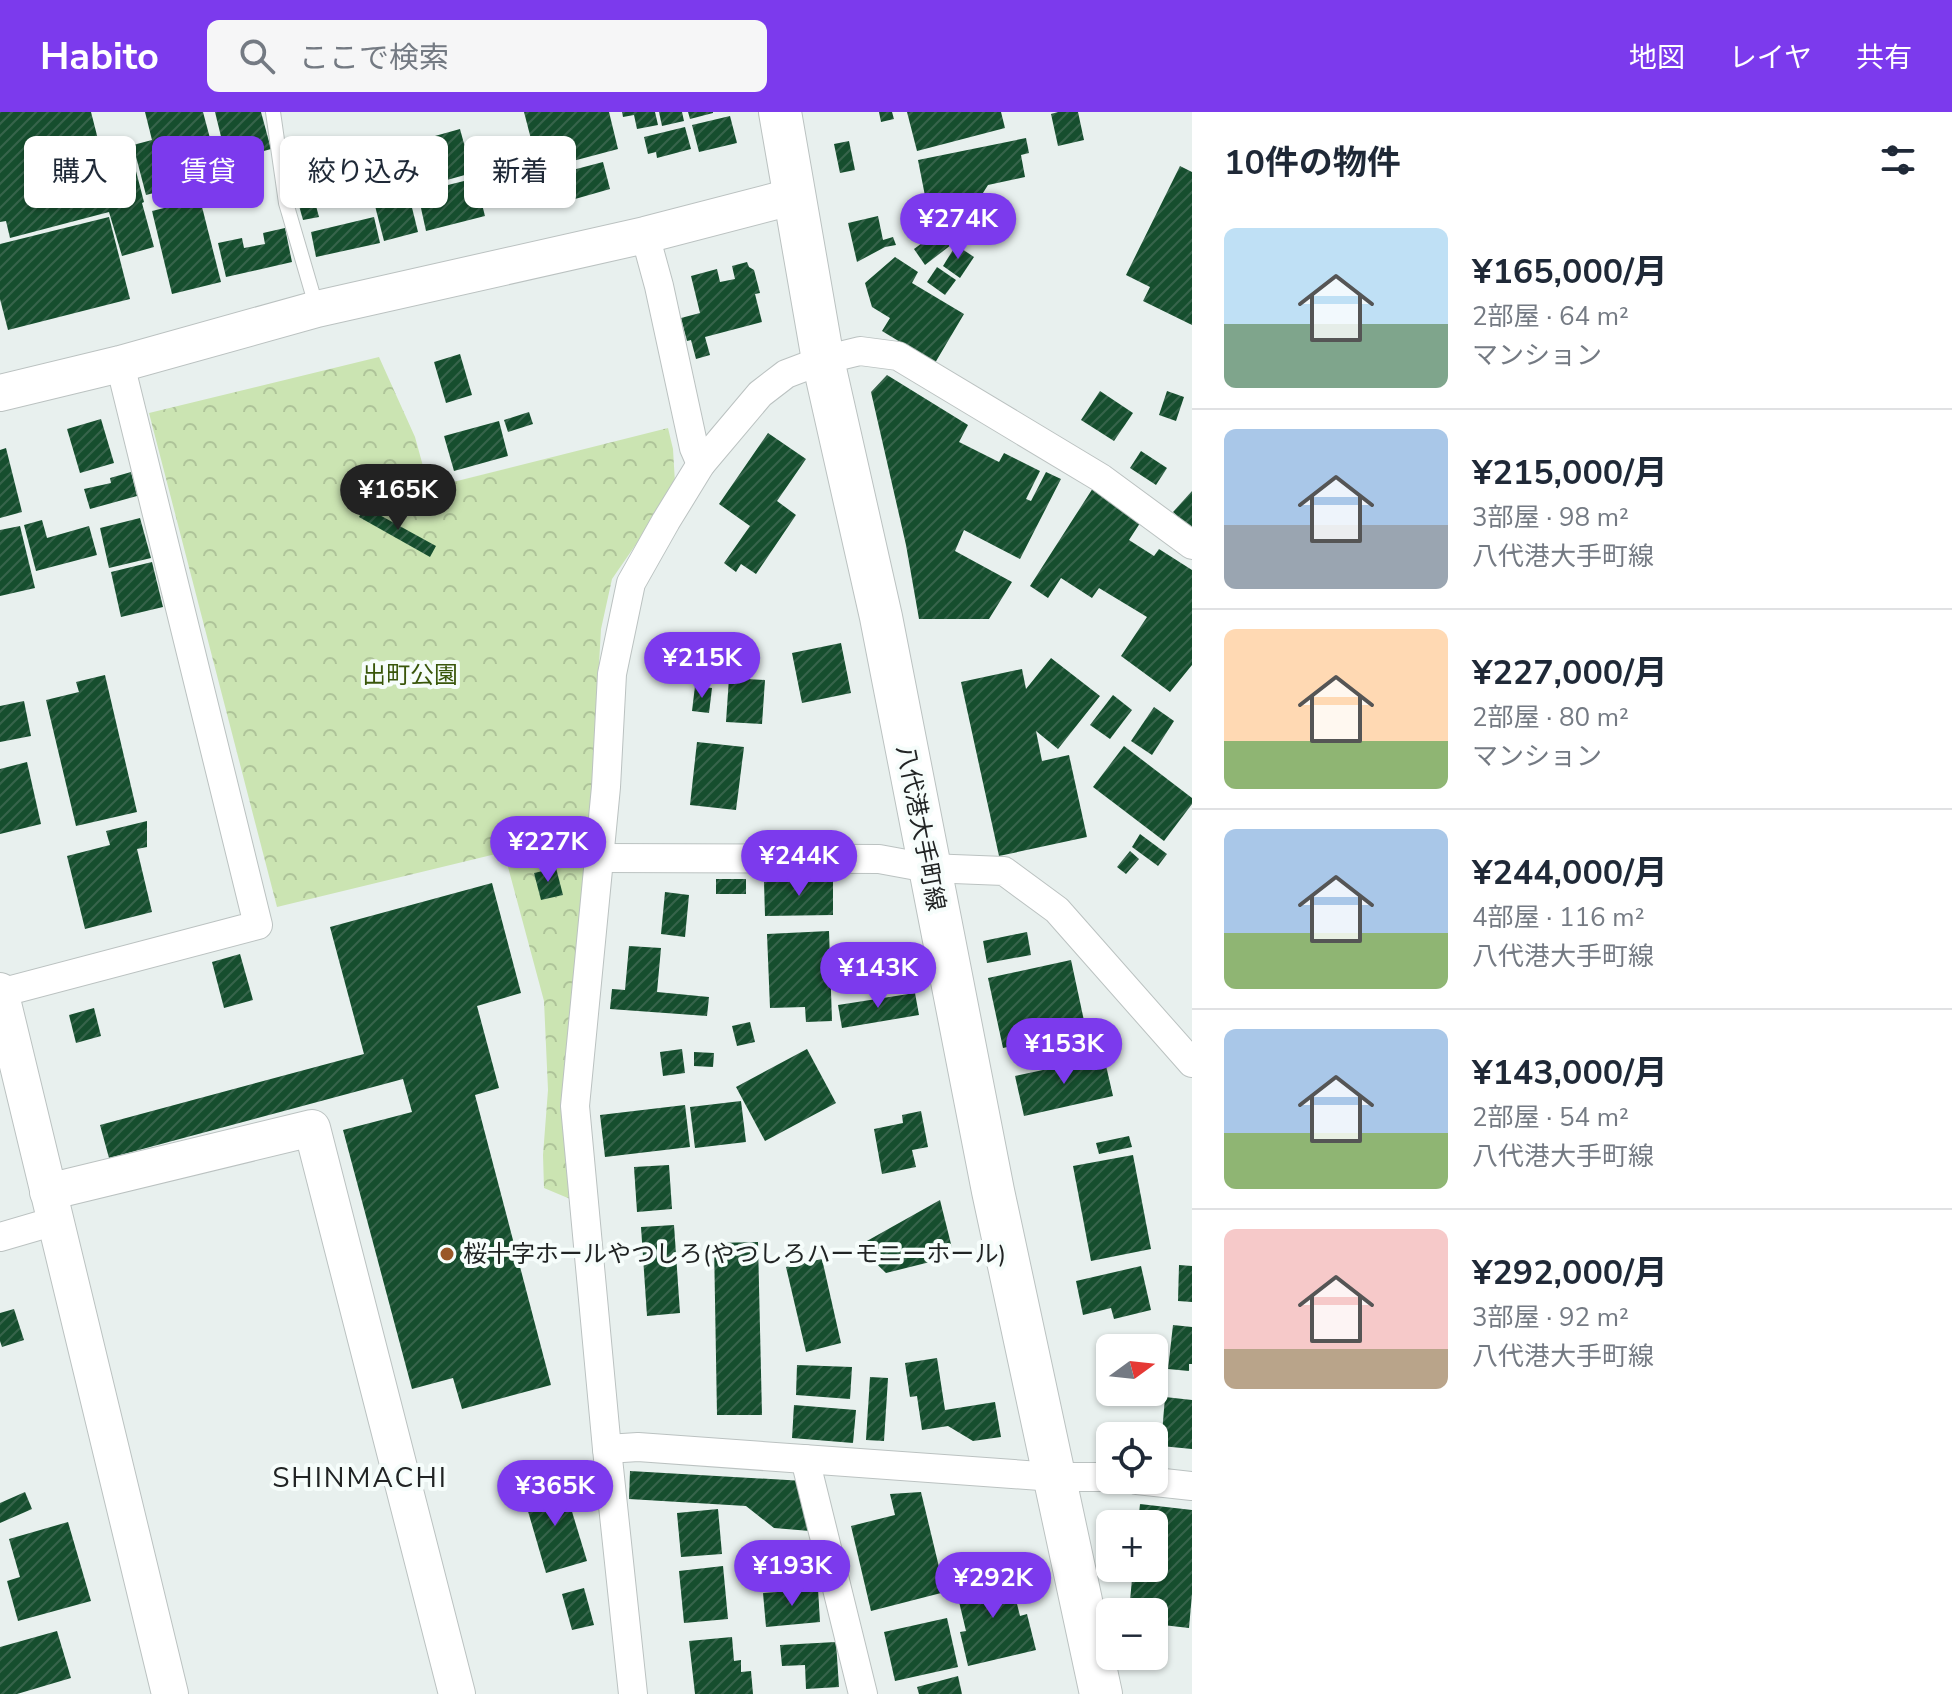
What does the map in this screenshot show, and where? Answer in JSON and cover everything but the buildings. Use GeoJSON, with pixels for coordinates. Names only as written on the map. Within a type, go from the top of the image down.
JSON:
{"type":"FeatureCollection","features":[{"type":"Feature","properties":{"kind":"main road","name":"八代港大手町線"},"geometry":{"type":"LineString","coordinates":[[761,112],[795,196]]}},
{"type":"Feature","properties":{"kind":"main road","name":"八代港大手町線"},"geometry":{"type":"LineString","coordinates":[[780,112],[823,360],[881,617],[993,1191],[1101,1694]]}},
{"type":"Feature","properties":{"kind":"street"},"geometry":{"type":"LineString","coordinates":[[0,393],[120,364],[317,309],[645,235],[795,196]]}},
{"type":"Feature","properties":{"kind":"street"},"geometry":{"type":"LineString","coordinates":[[645,235],[694,448],[701,464]]}},
{"type":"Feature","properties":{"kind":"street"},"geometry":{"type":"LineString","coordinates":[[633,1694],[575,1106],[606,787],[612,674],[631,583],[701,464],[760,394],[786,374],[860,351],[898,356],[1101,478],[1192,545]]}},
{"type":"Feature","properties":{"kind":"street"},"geometry":{"type":"LineString","coordinates":[[120,364],[258,925],[0,992],[170,1694]]}},
{"type":"Feature","properties":{"kind":"street"},"geometry":{"type":"LineString","coordinates":[[599,858],[879,859],[928,868],[1004,871],[1057,910],[1192,1063]]}},
{"type":"Feature","properties":{"kind":"street"},"geometry":{"type":"LineString","coordinates":[[0,1237],[52,1206],[312,1128],[457,1694]]}},
{"type":"Feature","properties":{"kind":"street"},"geometry":{"type":"LineString","coordinates":[[607,1449],[638,1447],[1054,1477],[1096,1477]]}},
{"type":"Feature","properties":{"kind":"street"},"geometry":{"type":"LineString","coordinates":[[805,1459],[863,1694]]}},
{"type":"Feature","properties":{"kind":"street"},"geometry":{"type":"LineString","coordinates":[[1168,1483],[1192,1486]]}},
{"type":"Feature","properties":{"kind":"lane"},"geometry":{"type":"LineString","coordinates":[[273,112],[286,203],[317,309]]}},
{"type":"Feature","properties":{"kind":"green space","name":"出町公園"},"geometry":{"type":"Polygon","coordinates":[[[379,357],[415,437],[429,488],[668,428],[673,449],[675,483],[612,579],[601,629],[588,858],[575,1201],[544,1188],[548,1090],[544,1001],[504,852],[277,907],[149,413],[379,357]]]}},
{"type":"Feature","properties":{"kind":"place","name":"桜十字ホールやつしろ(やつしろハーモニーホール)"},"geometry":{"type":"Point","coordinates":[447,1254]}},
{"type":"Feature","properties":{"kind":"district","name":"SHINMACHI"},"geometry":{"type":"Point","coordinates":[360,1478]}}]}
